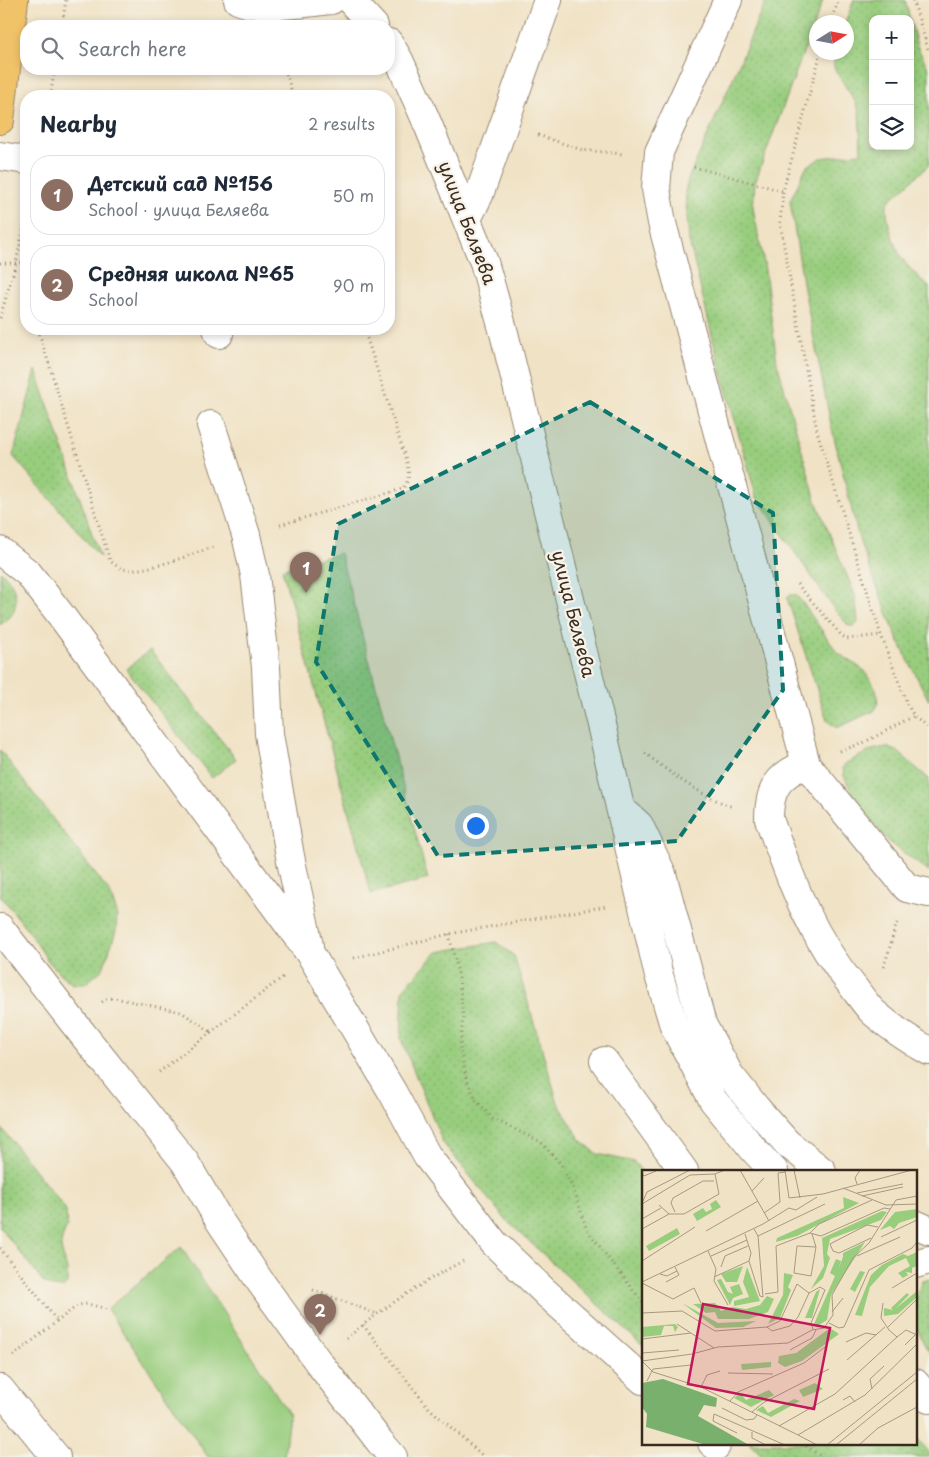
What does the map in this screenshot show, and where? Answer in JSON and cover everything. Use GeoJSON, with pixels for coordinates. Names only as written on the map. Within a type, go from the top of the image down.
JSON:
{"type":"FeatureCollection","features":[{"type":"Feature","properties":{"kind":"main road"},"geometry":{"type":"LineString","coordinates":[[0,120],[14,0]]}},
{"type":"Feature","properties":{"kind":"street"},"geometry":{"type":"LineString","coordinates":[[238,0],[266,4],[298,4],[331,0]]}},
{"type":"Feature","properties":{"kind":"street"},"geometry":{"type":"LineString","coordinates":[[350,0],[368,20]]}},
{"type":"Feature","properties":{"kind":"street"},"geometry":{"type":"LineString","coordinates":[[467,219],[479,195],[548,0]]}},
{"type":"Feature","properties":{"kind":"street"},"geometry":{"type":"LineString","coordinates":[[728,0],[658,158],[656,189],[662,223],[806,764],[907,888],[929,893]]}},
{"type":"Feature","properties":{"kind":"street","name":"улица Беляева"},"geometry":{"type":"LineString","coordinates":[[395,53],[426,120],[484,262],[504,333],[602,729],[658,972],[674,1026],[712,1100],[773,1170]]}},
{"type":"Feature","properties":{"kind":"street"},"geometry":{"type":"LineString","coordinates":[[0,156],[20,159]]}},
{"type":"Feature","properties":{"kind":"street"},"geometry":{"type":"LineString","coordinates":[[211,425],[246,535],[255,575],[266,667],[269,734],[290,856],[315,961]]}},
{"type":"Feature","properties":{"kind":"street"},"geometry":{"type":"LineString","coordinates":[[0,551],[28,573],[60,614],[315,961],[427,1156],[494,1243],[544,1292],[642,1379]]}},
{"type":"Feature","properties":{"kind":"street"},"geometry":{"type":"LineString","coordinates":[[806,764],[790,770],[780,778],[771,798],[769,820],[794,888],[815,933],[842,974],[872,1011],[906,1038],[929,1051]]}},
{"type":"Feature","properties":{"kind":"street"},"geometry":{"type":"LineString","coordinates":[[620,807],[640,825],[662,874],[702,1024],[729,1074],[787,1143],[821,1170]]}},
{"type":"Feature","properties":{"kind":"street"},"geometry":{"type":"LineString","coordinates":[[0,928],[185,1162],[219,1220],[259,1280],[319,1363],[380,1442],[394,1457]]}},
{"type":"Feature","properties":{"kind":"street"},"geometry":{"type":"LineString","coordinates":[[604,1061],[683,1170]]}},
{"type":"Feature","properties":{"kind":"street"},"geometry":{"type":"LineString","coordinates":[[916,1224],[929,1230]]}},
{"type":"Feature","properties":{"kind":"street"},"geometry":{"type":"LineString","coordinates":[[916,1264],[929,1260]]}},
{"type":"Feature","properties":{"kind":"street"},"geometry":{"type":"LineString","coordinates":[[916,1384],[929,1399]]}},
{"type":"Feature","properties":{"kind":"street"},"geometry":{"type":"LineString","coordinates":[[0,1389],[56,1457]]}},
{"type":"Feature","properties":{"kind":"path"},"geometry":{"type":"LineString","coordinates":[[63,20],[66,0]]}},
{"type":"Feature","properties":{"kind":"path"},"geometry":{"type":"LineString","coordinates":[[833,15],[839,0]]}},
{"type":"Feature","properties":{"kind":"path"},"geometry":{"type":"LineString","coordinates":[[913,0],[929,52]]}},
{"type":"Feature","properties":{"kind":"path"},"geometry":{"type":"LineString","coordinates":[[819,60],[783,190],[780,222],[817,431],[881,635],[907,704],[914,716],[929,730]]}},
{"type":"Feature","properties":{"kind":"path"},"geometry":{"type":"LineString","coordinates":[[51,90],[54,75]]}},
{"type":"Feature","properties":{"kind":"path"},"geometry":{"type":"LineString","coordinates":[[287,75],[291,90]]}},
{"type":"Feature","properties":{"kind":"path"},"geometry":{"type":"LineString","coordinates":[[502,127],[539,135],[582,150],[658,158],[783,190]]}},
{"type":"Feature","properties":{"kind":"path"},"geometry":{"type":"LineString","coordinates":[[0,318],[20,245]]}},
{"type":"Feature","properties":{"kind":"path"},"geometry":{"type":"LineString","coordinates":[[0,263],[20,263]]}},
{"type":"Feature","properties":{"kind":"path"},"geometry":{"type":"LineString","coordinates":[[40,335],[110,560],[116,566],[123,569],[138,570],[184,557]]}},
{"type":"Feature","properties":{"kind":"path"},"geometry":{"type":"LineString","coordinates":[[342,508],[402,489],[408,482],[409,476],[407,463],[366,335]]}},
{"type":"Feature","properties":{"kind":"path"},"geometry":{"type":"LineString","coordinates":[[790,577],[842,636],[847,639],[881,635]]}},
{"type":"Feature","properties":{"kind":"path"},"geometry":{"type":"LineString","coordinates":[[806,764],[864,743],[914,716]]}},
{"type":"Feature","properties":{"kind":"path"},"geometry":{"type":"LineString","coordinates":[[602,729],[635,746],[672,774],[723,804],[769,820]]}},
{"type":"Feature","properties":{"kind":"path"},"geometry":{"type":"LineString","coordinates":[[131,1092],[315,961],[449,934],[642,900]]}},
{"type":"Feature","properties":{"kind":"path"},"geometry":{"type":"LineString","coordinates":[[882,974],[899,913]]}},
{"type":"Feature","properties":{"kind":"path"},"geometry":{"type":"LineString","coordinates":[[449,934],[459,977],[463,1016],[460,1049],[466,1078],[476,1100],[494,1120],[541,1142],[561,1164],[574,1190],[587,1230],[642,1302]]}},
{"type":"Feature","properties":{"kind":"path"},"geometry":{"type":"LineString","coordinates":[[106,999],[115,998],[181,1012],[213,1032]]}},
{"type":"Feature","properties":{"kind":"path"},"geometry":{"type":"LineString","coordinates":[[259,1280],[288,1282],[377,1314],[426,1281],[494,1243]]}},
{"type":"Feature","properties":{"kind":"path"},"geometry":{"type":"LineString","coordinates":[[0,1248],[58,1322]]}},
{"type":"Feature","properties":{"kind":"path"},"geometry":{"type":"LineString","coordinates":[[12,1358],[78,1305],[88,1304],[107,1308]]}},
{"type":"Feature","properties":{"kind":"path"},"geometry":{"type":"LineString","coordinates":[[363,1325],[428,1408],[482,1455],[480,1457]]}},
{"type":"Feature","properties":{"kind":"path"},"geometry":{"type":"LineString","coordinates":[[803,1444],[822,1457]]}},
{"type":"Feature","properties":{"kind":"highlighted area"},"geometry":{"type":"Polygon","coordinates":[[[590,402],[773,513],[783,690],[677,841],[438,856],[316,662],[338,524],[590,402]]]}},
{"type":"Feature","properties":{"kind":"green space"},"geometry":{"type":"Polygon","coordinates":[[[766,0],[823,0],[817,15],[809,15],[809,37],[755,182],[753,208],[764,263],[777,362],[816,501],[855,595],[858,621],[853,626],[849,626],[834,609],[756,496],[719,364],[689,241],[685,191],[689,177],[766,0]]]}},
{"type":"Feature","properties":{"kind":"green space"},"geometry":{"type":"Polygon","coordinates":[[[854,0],[905,0],[909,15],[869,15],[869,150],[914,150],[914,34],[917,46],[929,70],[929,165],[888,202],[887,214],[893,239],[899,253],[908,266],[929,287],[929,701],[897,638],[860,543],[831,425],[804,289],[790,201],[806,167],[821,158],[860,153],[861,151],[859,112],[856,103],[834,68],[834,60],[854,60],[854,15],[848,15],[854,0]]]}},
{"type":"Feature","properties":{"kind":"green space"},"geometry":{"type":"Polygon","coordinates":[[[36,370],[100,557],[13,456],[36,370]]]}},
{"type":"Feature","properties":{"kind":"green space"},"geometry":{"type":"Polygon","coordinates":[[[340,553],[428,879],[371,894],[282,569],[340,553]]]}},
{"type":"Feature","properties":{"kind":"green space"},"geometry":{"type":"Polygon","coordinates":[[[0,571],[12,585],[16,602],[11,615],[0,625],[0,571]]]}},
{"type":"Feature","properties":{"kind":"green space"},"geometry":{"type":"Polygon","coordinates":[[[790,595],[796,595],[802,602],[837,652],[865,671],[876,689],[878,704],[874,711],[839,727],[835,727],[827,720],[787,598],[790,595]]]}},
{"type":"Feature","properties":{"kind":"green space"},"geometry":{"type":"Polygon","coordinates":[[[150,650],[236,759],[212,778],[126,669],[150,650]]]}},
{"type":"Feature","properties":{"kind":"green space"},"geometry":{"type":"Polygon","coordinates":[[[886,747],[897,751],[929,779],[929,872],[888,841],[854,797],[844,776],[843,767],[846,763],[872,750],[886,747]]]}},
{"type":"Feature","properties":{"kind":"green space"},"geometry":{"type":"Polygon","coordinates":[[[0,750],[110,893],[117,913],[116,931],[103,969],[85,984],[73,984],[61,975],[49,962],[27,929],[0,895],[0,750]]]}},
{"type":"Feature","properties":{"kind":"green space"},"geometry":{"type":"Polygon","coordinates":[[[496,942],[514,956],[558,1103],[580,1139],[597,1154],[634,1162],[642,1172],[642,1345],[506,1220],[443,1143],[401,1039],[403,989],[437,952],[496,942]]]}},
{"type":"Feature","properties":{"kind":"green space"},"geometry":{"type":"Polygon","coordinates":[[[0,1126],[66,1210],[67,1227],[62,1238],[61,1248],[67,1270],[67,1284],[63,1288],[52,1287],[44,1283],[0,1227],[0,1126]]]}},
{"type":"Feature","properties":{"kind":"green space"},"geometry":{"type":"Polygon","coordinates":[[[181,1247],[289,1414],[284,1457],[208,1457],[107,1309],[181,1247]]]}},
{"type":"Feature","properties":{"kind":"green space"},"geometry":{"type":"Polygon","coordinates":[[[929,1279],[929,1352],[919,1334],[916,1322],[916,1300],[922,1281],[929,1279]]]}},
{"type":"Feature","properties":{"kind":"green space"},"geometry":{"type":"Polygon","coordinates":[[[916,1437],[929,1452],[929,1457],[764,1457],[750,1444],[916,1444],[916,1437]]]}},
{"type":"Feature","properties":{"kind":"place","name":"Детский сад №156"},"geometry":{"type":"Point","coordinates":[306,593]}},
{"type":"Feature","properties":{"kind":"place","name":"Средняя школа №65"},"geometry":{"type":"Point","coordinates":[320,1335]}}]}
